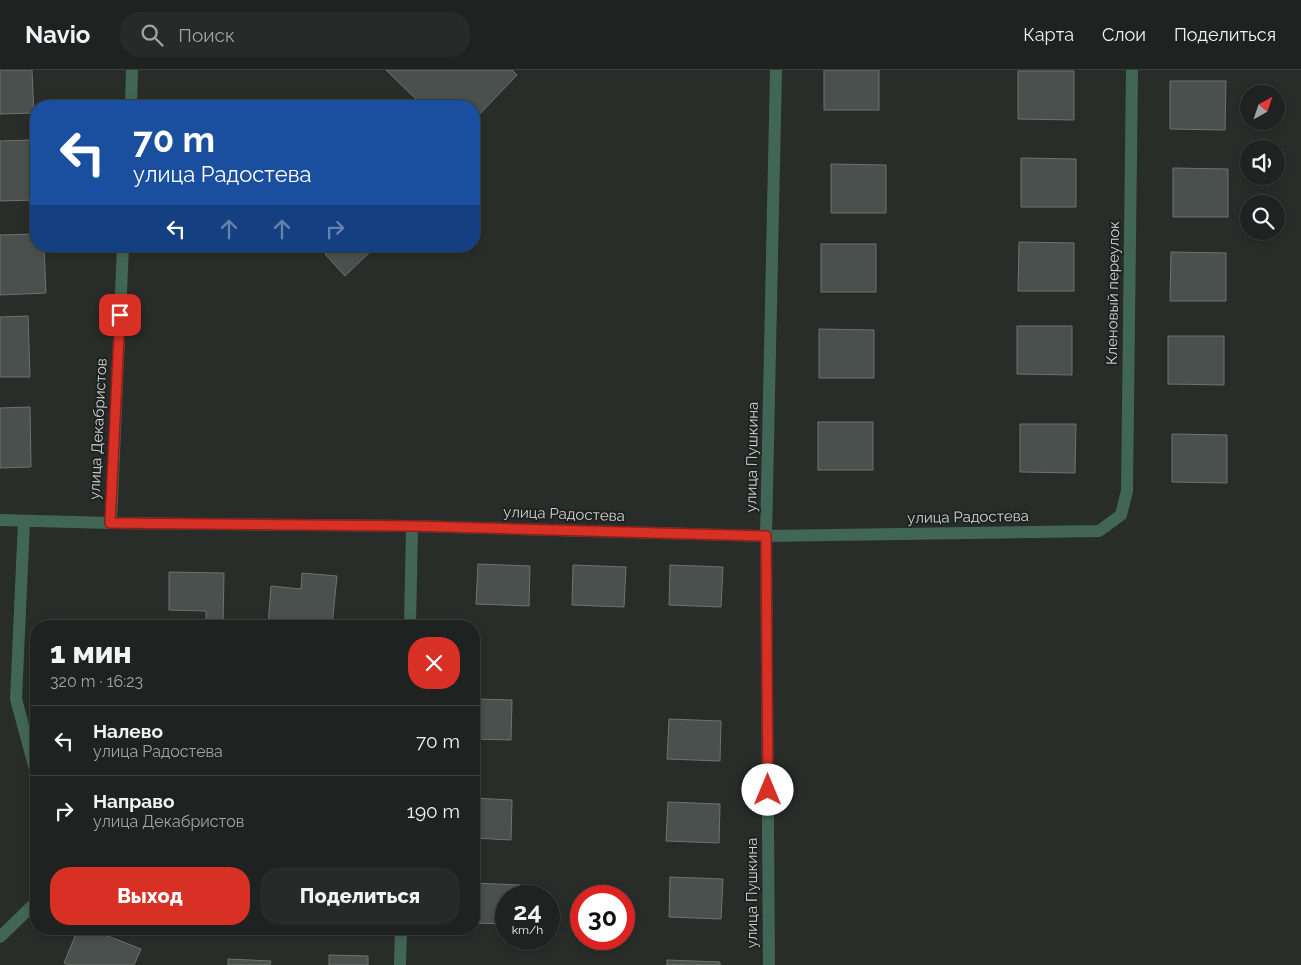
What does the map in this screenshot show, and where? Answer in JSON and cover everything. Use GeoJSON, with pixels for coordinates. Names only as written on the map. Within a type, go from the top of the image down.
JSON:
{"type":"FeatureCollection","features":[{"type":"Feature","properties":{"kind":"street"},"geometry":{"type":"LineString","coordinates":[[130,100],[132,70]]}},
{"type":"Feature","properties":{"kind":"street","name":"улица Пушкина"},"geometry":{"type":"LineString","coordinates":[[769,965],[766,536],[776,70]]}},
{"type":"Feature","properties":{"kind":"street","name":"Кленовый переулок"},"geometry":{"type":"LineString","coordinates":[[1121,515],[1127,491],[1132,70]]}},
{"type":"Feature","properties":{"kind":"street","name":"улица Декабристов"},"geometry":{"type":"LineString","coordinates":[[110,523],[123,252]]}},
{"type":"Feature","properties":{"kind":"street","name":"улица Радостева"},"geometry":{"type":"LineString","coordinates":[[0,520],[412,526],[766,536],[1098,531],[1121,515]]}},
{"type":"Feature","properties":{"kind":"street"},"geometry":{"type":"LineString","coordinates":[[24,521],[16,699],[30,751]]}},
{"type":"Feature","properties":{"kind":"street"},"geometry":{"type":"LineString","coordinates":[[410,620],[412,526]]}},
{"type":"Feature","properties":{"kind":"street"},"geometry":{"type":"LineString","coordinates":[[0,937],[30,908]]}},
{"type":"Feature","properties":{"kind":"street"},"geometry":{"type":"LineString","coordinates":[[400,965],[401,935]]}},
{"type":"Feature","properties":{"kind":"building"},"geometry":{"type":"Polygon","coordinates":[[[0,70],[32,70],[33,100],[30,100],[30,113],[0,114],[0,70]]]}},
{"type":"Feature","properties":{"kind":"building"},"geometry":{"type":"Polygon","coordinates":[[[386,70],[512,70],[517,75],[480,114],[480,100],[417,100],[386,70]]]}},
{"type":"Feature","properties":{"kind":"building"},"geometry":{"type":"Polygon","coordinates":[[[824,70],[879,70],[879,110],[824,110],[824,70]]]}},
{"type":"Feature","properties":{"kind":"building"},"geometry":{"type":"Polygon","coordinates":[[[1018,71],[1074,71],[1074,120],[1018,119],[1018,71]]]}},
{"type":"Feature","properties":{"kind":"building"},"geometry":{"type":"Polygon","coordinates":[[[1170,81],[1226,81],[1225,130],[1170,129],[1170,81]]]}},
{"type":"Feature","properties":{"kind":"building"},"geometry":{"type":"Polygon","coordinates":[[[30,140],[30,200],[0,201],[0,141],[30,140]]]}},
{"type":"Feature","properties":{"kind":"building"},"geometry":{"type":"Polygon","coordinates":[[[1021,158],[1076,159],[1076,207],[1021,207],[1021,158]]]}},
{"type":"Feature","properties":{"kind":"building"},"geometry":{"type":"Polygon","coordinates":[[[831,164],[886,165],[886,213],[831,213],[831,164]]]}},
{"type":"Feature","properties":{"kind":"building"},"geometry":{"type":"Polygon","coordinates":[[[1173,168],[1228,169],[1228,217],[1173,217],[1173,168]]]}},
{"type":"Feature","properties":{"kind":"building"},"geometry":{"type":"Polygon","coordinates":[[[30,234],[30,252],[44,252],[46,293],[0,295],[0,235],[30,234]]]}},
{"type":"Feature","properties":{"kind":"building"},"geometry":{"type":"Polygon","coordinates":[[[1019,242],[1074,243],[1074,291],[1018,291],[1019,242]]]}},
{"type":"Feature","properties":{"kind":"building"},"geometry":{"type":"Polygon","coordinates":[[[821,244],[876,244],[876,292],[821,292],[821,244]]]}},
{"type":"Feature","properties":{"kind":"building"},"geometry":{"type":"Polygon","coordinates":[[[327,252],[370,252],[345,276],[325,254],[327,252]]]}},
{"type":"Feature","properties":{"kind":"building"},"geometry":{"type":"Polygon","coordinates":[[[1171,252],[1226,253],[1226,301],[1170,301],[1171,252]]]}},
{"type":"Feature","properties":{"kind":"building"},"geometry":{"type":"Polygon","coordinates":[[[28,316],[30,377],[0,377],[0,317],[28,316]]]}},
{"type":"Feature","properties":{"kind":"building"},"geometry":{"type":"Polygon","coordinates":[[[1017,326],[1072,326],[1072,375],[1017,374],[1017,326]]]}},
{"type":"Feature","properties":{"kind":"building"},"geometry":{"type":"Polygon","coordinates":[[[819,329],[874,330],[874,378],[819,378],[819,329]]]}},
{"type":"Feature","properties":{"kind":"building"},"geometry":{"type":"Polygon","coordinates":[[[1168,336],[1224,336],[1224,385],[1168,384],[1168,336]]]}},
{"type":"Feature","properties":{"kind":"building"},"geometry":{"type":"Polygon","coordinates":[[[30,407],[31,467],[0,468],[0,408],[30,407]]]}},
{"type":"Feature","properties":{"kind":"building"},"geometry":{"type":"Polygon","coordinates":[[[818,422],[873,422],[873,470],[818,470],[818,422]]]}},
{"type":"Feature","properties":{"kind":"building"},"geometry":{"type":"Polygon","coordinates":[[[1020,424],[1076,424],[1075,473],[1020,472],[1020,424]]]}},
{"type":"Feature","properties":{"kind":"building"},"geometry":{"type":"Polygon","coordinates":[[[1172,434],[1227,435],[1227,483],[1172,482],[1172,434]]]}},
{"type":"Feature","properties":{"kind":"building"},"geometry":{"type":"Polygon","coordinates":[[[478,564],[530,566],[529,606],[476,604],[478,564]]]}},
{"type":"Feature","properties":{"kind":"building"},"geometry":{"type":"Polygon","coordinates":[[[573,565],[626,567],[624,607],[572,605],[573,565]]]}},
{"type":"Feature","properties":{"kind":"building"},"geometry":{"type":"Polygon","coordinates":[[[670,565],[723,567],[721,607],[669,605],[670,565]]]}},
{"type":"Feature","properties":{"kind":"building"},"geometry":{"type":"Polygon","coordinates":[[[169,572],[224,573],[223,620],[206,620],[206,611],[169,610],[169,572]]]}},
{"type":"Feature","properties":{"kind":"building"},"geometry":{"type":"Polygon","coordinates":[[[302,573],[337,576],[333,620],[268,620],[271,586],[301,589],[302,573]]]}},
{"type":"Feature","properties":{"kind":"building"},"geometry":{"type":"Polygon","coordinates":[[[480,699],[512,700],[511,740],[480,739],[480,699]]]}},
{"type":"Feature","properties":{"kind":"building"},"geometry":{"type":"Polygon","coordinates":[[[669,719],[721,721],[720,761],[667,759],[669,719]]]}},
{"type":"Feature","properties":{"kind":"building"},"geometry":{"type":"Polygon","coordinates":[[[480,798],[512,800],[511,840],[480,838],[480,798]]]}},
{"type":"Feature","properties":{"kind":"building"},"geometry":{"type":"Polygon","coordinates":[[[668,802],[720,804],[719,843],[666,841],[668,802]]]}},
{"type":"Feature","properties":{"kind":"building"},"geometry":{"type":"Polygon","coordinates":[[[670,877],[723,879],[721,919],[669,917],[670,877]]]}},
{"type":"Feature","properties":{"kind":"building"},"geometry":{"type":"Polygon","coordinates":[[[480,883],[520,885],[495,885],[495,924],[480,923],[480,883]]]}},
{"type":"Feature","properties":{"kind":"building"},"geometry":{"type":"Polygon","coordinates":[[[76,935],[105,935],[141,949],[134,965],[68,965],[64,963],[76,935]]]}},
{"type":"Feature","properties":{"kind":"building"},"geometry":{"type":"Polygon","coordinates":[[[329,955],[368,956],[368,965],[329,965],[329,955]]]}},
{"type":"Feature","properties":{"kind":"building"},"geometry":{"type":"Polygon","coordinates":[[[228,959],[271,961],[270,965],[228,965],[228,959]]]}},
{"type":"Feature","properties":{"kind":"building"},"geometry":{"type":"Polygon","coordinates":[[[667,960],[720,962],[720,965],[667,965],[667,960]]]}},
{"type":"Feature","properties":{"kind":"route"},"geometry":{"type":"LineString","coordinates":[[120,315],[110,523],[412,526],[766,536],[768,790]]}}]}
